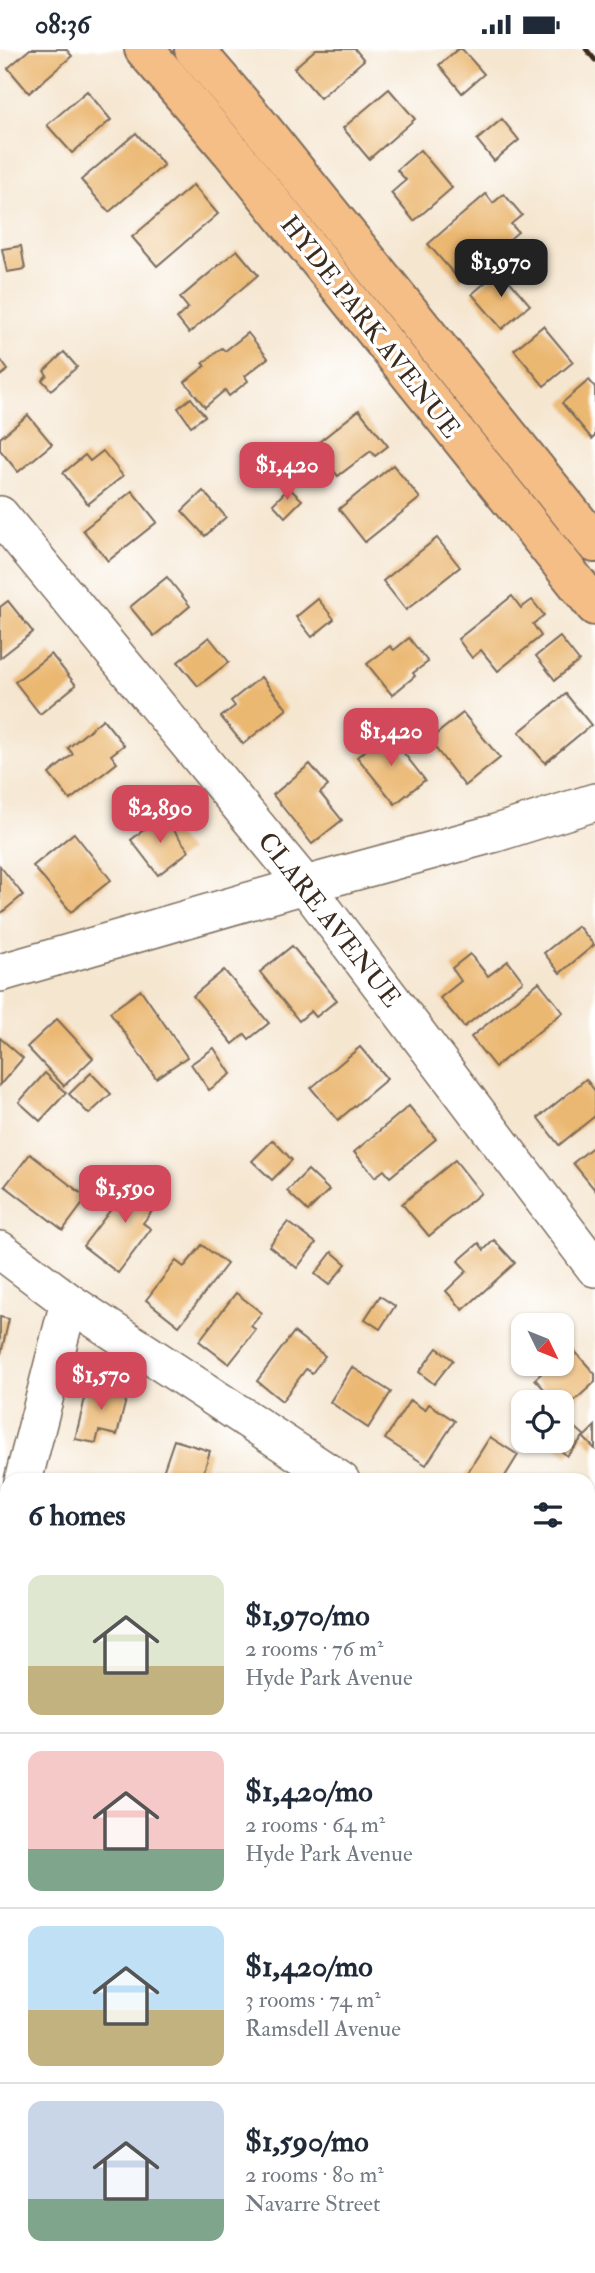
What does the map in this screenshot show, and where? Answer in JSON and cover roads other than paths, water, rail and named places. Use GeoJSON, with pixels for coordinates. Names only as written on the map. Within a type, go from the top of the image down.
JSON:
{"type":"FeatureCollection","features":[{"type":"Feature","properties":{"kind":"main road","name":"HYDE PARK AVENUE"},"geometry":{"type":"LineString","coordinates":[[144,49],[231,151],[595,606]]}},
{"type":"Feature","properties":{"kind":"main road","name":"HYDE PARK AVENUE"},"geometry":{"type":"LineString","coordinates":[[194,49],[255,120],[595,543]]}},
{"type":"Feature","properties":{"kind":"street","name":"CLARE AVENUE"},"geometry":{"type":"LineString","coordinates":[[0,515],[305,885],[595,1268]]}},
{"type":"Feature","properties":{"kind":"street"},"geometry":{"type":"LineString","coordinates":[[0,973],[496,833],[595,802]]}},
{"type":"Feature","properties":{"kind":"street"},"geometry":{"type":"LineString","coordinates":[[0,1250],[69,1302],[329,1473]]}},
{"type":"Feature","properties":{"kind":"street"},"geometry":{"type":"LineString","coordinates":[[25,1473],[69,1302]]}},
{"type":"Feature","properties":{"kind":"railway"},"geometry":{"type":"LineString","coordinates":[[586,49],[595,60]]}}]}
